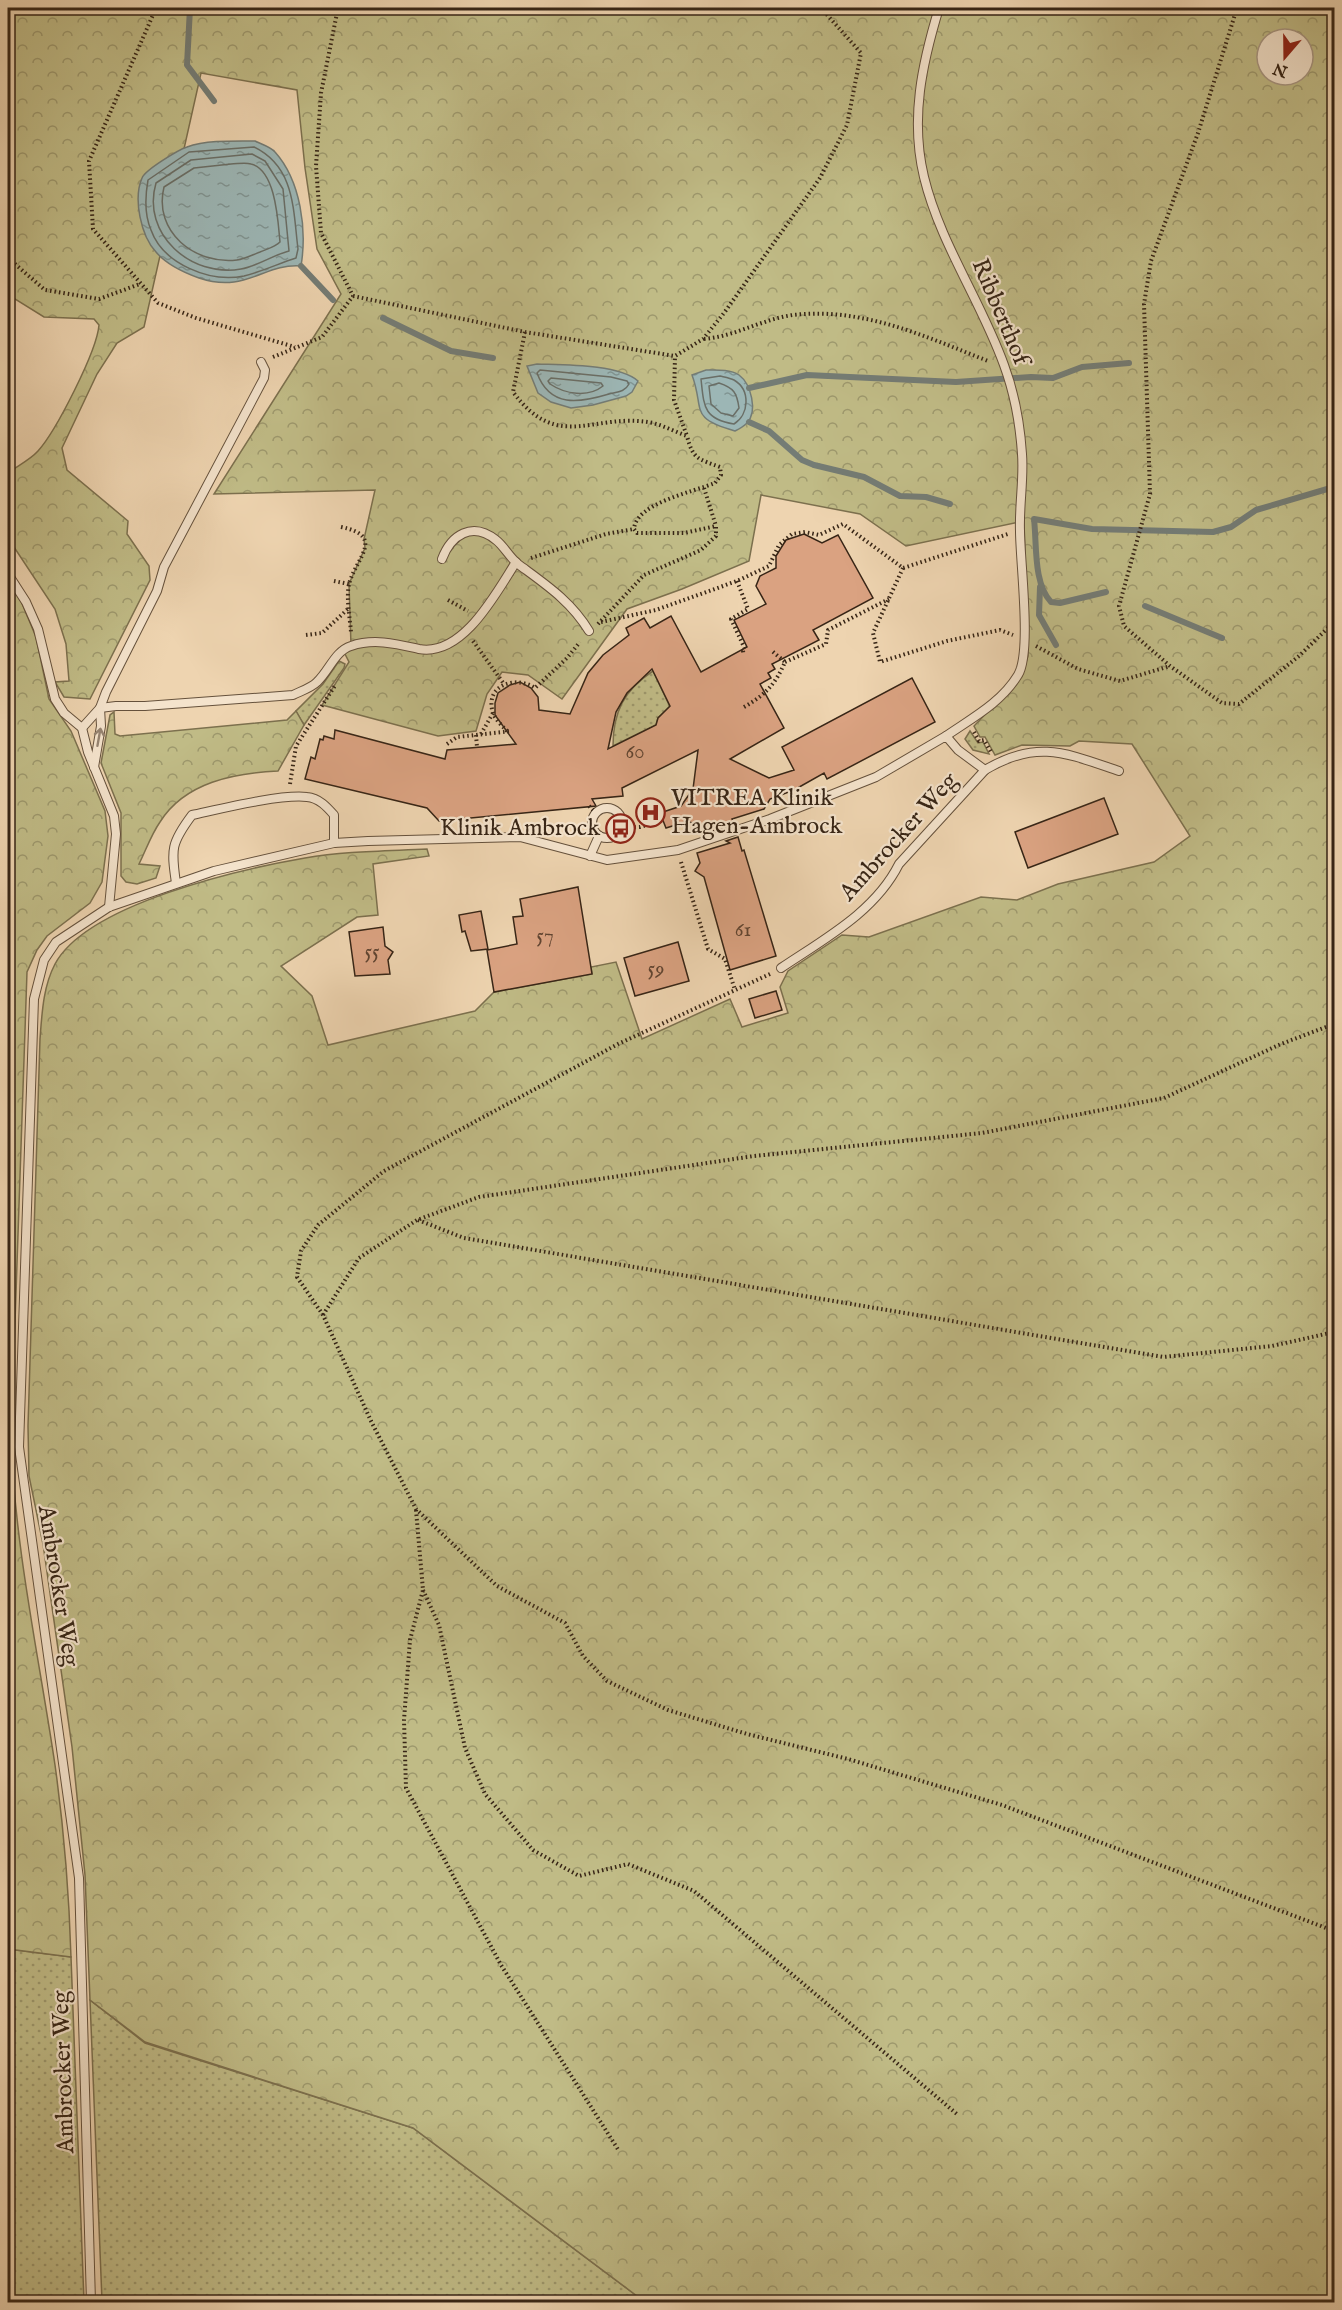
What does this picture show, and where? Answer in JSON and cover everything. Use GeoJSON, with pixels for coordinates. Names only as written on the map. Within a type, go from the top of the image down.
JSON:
{"type":"FeatureCollection","features":[{"type":"Feature","properties":{"kind":"lane","name":"Ribberthof"},"geometry":{"type":"LineString","coordinates":[[939,8],[919,85],[917,133],[924,178],[944,232],[1006,368],[1016,412],[1022,455],[1020,530],[1024,640],[1019,673],[998,701],[946,736]]}},
{"type":"Feature","properties":{"kind":"lane"},"geometry":{"type":"LineString","coordinates":[[82,728],[88,718],[100,708],[157,591],[164,567],[264,378],[265,370],[261,362]]}},
{"type":"Feature","properties":{"kind":"lane"},"geometry":{"type":"LineString","coordinates":[[441,559],[451,540],[468,531],[489,536],[516,562],[541,579],[578,612],[589,631]]}},
{"type":"Feature","properties":{"kind":"lane"},"geometry":{"type":"LineString","coordinates":[[100,708],[293,695],[314,684],[339,654],[351,645],[377,642],[432,650],[444,647],[480,617],[516,562]]}},
{"type":"Feature","properties":{"kind":"lane"},"geometry":{"type":"LineString","coordinates":[[8,574],[26,602],[38,629],[55,699],[64,713],[82,728],[94,767],[114,816],[116,834],[109,907]]}},
{"type":"Feature","properties":{"kind":"lane"},"geometry":{"type":"LineString","coordinates":[[94,767],[101,726],[100,708]]}},
{"type":"Feature","properties":{"kind":"lane","name":"Ambrocker Weg"},"geometry":{"type":"LineString","coordinates":[[91,2302],[79,1878],[23,1489],[20,1447],[34,999],[42,967],[56,942],[109,907],[176,883],[334,843],[520,837],[607,860],[678,850],[770,819],[876,777],[946,736],[958,750],[985,770]]}},
{"type":"Feature","properties":{"kind":"lane","name":"Ambrocker Weg"},"geometry":{"type":"LineString","coordinates":[[781,968],[855,917],[889,883],[899,864],[985,770],[1008,756],[1030,752],[1070,754],[1119,771]]}},
{"type":"Feature","properties":{"kind":"lane"},"geometry":{"type":"LineString","coordinates":[[176,883],[171,853],[180,832],[192,815],[309,796],[324,804],[334,815],[334,843]]}},
{"type":"Feature","properties":{"kind":"lane"},"geometry":{"type":"LineString","coordinates":[[608,808],[614,810],[619,815],[621,828],[612,838],[599,837],[591,826],[592,810],[608,808]]}},
{"type":"Feature","properties":{"kind":"lane"},"geometry":{"type":"LineString","coordinates":[[590,856],[599,837]]}},
{"type":"Feature","properties":{"kind":"path"},"geometry":{"type":"LineString","coordinates":[[156,8],[89,161],[93,229],[158,303],[196,318],[295,347]]}},
{"type":"Feature","properties":{"kind":"path"},"geometry":{"type":"LineString","coordinates":[[338,8],[321,93],[316,166],[321,233],[352,296]]}},
{"type":"Feature","properties":{"kind":"path"},"geometry":{"type":"LineString","coordinates":[[352,296],[525,332],[675,356],[703,339],[820,178],[847,125],[861,53],[821,8]]}},
{"type":"Feature","properties":{"kind":"path"},"geometry":{"type":"LineString","coordinates":[[1237,8],[1198,133],[1151,261],[1144,304],[1150,494],[1119,606],[1124,626],[1170,666],[1222,703],[1239,704],[1299,656],[1335,622]]}},
{"type":"Feature","properties":{"kind":"path"},"geometry":{"type":"LineString","coordinates":[[8,258],[45,290],[99,299],[140,284]]}},
{"type":"Feature","properties":{"kind":"path"},"geometry":{"type":"LineString","coordinates":[[261,362],[322,337],[352,296]]}},
{"type":"Feature","properties":{"kind":"path"},"geometry":{"type":"LineString","coordinates":[[703,339],[727,336],[791,315],[842,314],[892,323],[1006,368]]}},
{"type":"Feature","properties":{"kind":"path"},"geometry":{"type":"LineString","coordinates":[[525,332],[513,392],[528,413],[548,425],[652,423],[687,436]]}},
{"type":"Feature","properties":{"kind":"path"},"geometry":{"type":"LineString","coordinates":[[675,356],[674,400],[691,452],[700,461],[720,467],[721,475],[715,483],[704,488],[645,509],[634,522],[634,529],[637,533],[684,533],[716,526]]}},
{"type":"Feature","properties":{"kind":"path"},"geometry":{"type":"LineString","coordinates":[[704,488],[716,526],[712,541],[701,550],[644,575],[600,622],[656,610],[737,581],[768,566],[778,545],[792,534],[805,532],[819,536],[843,524],[903,568]]}},
{"type":"Feature","properties":{"kind":"path"},"geometry":{"type":"LineString","coordinates":[[341,526],[359,531],[364,539],[365,548],[349,585],[351,645]]}},
{"type":"Feature","properties":{"kind":"path"},"geometry":{"type":"LineString","coordinates":[[516,562],[606,534],[634,529]]}},
{"type":"Feature","properties":{"kind":"path"},"geometry":{"type":"LineString","coordinates":[[1020,530],[903,568],[873,633],[879,662],[947,641],[1000,630],[1078,669],[1120,681],[1170,666]]}},
{"type":"Feature","properties":{"kind":"path"},"geometry":{"type":"LineString","coordinates":[[334,581],[349,585]]}},
{"type":"Feature","properties":{"kind":"path"},"geometry":{"type":"LineString","coordinates":[[737,581],[748,609],[731,619],[745,649],[742,651],[744,655]]}},
{"type":"Feature","properties":{"kind":"path"},"geometry":{"type":"LineString","coordinates":[[744,707],[765,695],[776,683],[785,662],[826,644],[828,630],[889,599]]}},
{"type":"Feature","properties":{"kind":"path"},"geometry":{"type":"LineString","coordinates":[[448,600],[480,617]]}},
{"type":"Feature","properties":{"kind":"path"},"geometry":{"type":"LineString","coordinates":[[306,635],[322,633],[349,608]]}},
{"type":"Feature","properties":{"kind":"path"},"geometry":{"type":"LineString","coordinates":[[466,631],[504,684]]}},
{"type":"Feature","properties":{"kind":"path"},"geometry":{"type":"LineString","coordinates":[[447,744],[457,737],[510,731],[493,713],[492,702],[497,690],[504,684],[520,680],[535,688],[567,658],[589,631]]}},
{"type":"Feature","properties":{"kind":"path"},"geometry":{"type":"LineString","coordinates":[[772,651],[785,662]]}},
{"type":"Feature","properties":{"kind":"path"},"geometry":{"type":"LineString","coordinates":[[289,798],[296,746],[341,677]]}},
{"type":"Feature","properties":{"kind":"path"},"geometry":{"type":"LineString","coordinates":[[477,747],[478,735],[493,713]]}},
{"type":"Feature","properties":{"kind":"path"},"geometry":{"type":"LineString","coordinates":[[972,728],[979,741],[984,740],[992,754]]}},
{"type":"Feature","properties":{"kind":"path"},"geometry":{"type":"LineString","coordinates":[[621,828],[640,827],[663,820]]}},
{"type":"Feature","properties":{"kind":"path"},"geometry":{"type":"LineString","coordinates":[[678,850],[708,949],[725,959],[735,990]]}},
{"type":"Feature","properties":{"kind":"path"},"geometry":{"type":"LineString","coordinates":[[781,968],[618,1044],[384,1172],[318,1225],[301,1251],[297,1278],[323,1315],[371,1421],[416,1509],[497,1586],[565,1623],[584,1656],[607,1681],[668,1710],[747,1734],[848,1759],[1002,1805],[1335,1930]]}},
{"type":"Feature","properties":{"kind":"path"},"geometry":{"type":"LineString","coordinates":[[323,1315],[359,1258],[417,1220],[479,1197],[754,1156],[982,1133],[1164,1098],[1281,1044],[1335,1024]]}},
{"type":"Feature","properties":{"kind":"path"},"geometry":{"type":"LineString","coordinates":[[417,1220],[464,1238],[1163,1357],[1272,1346],[1335,1332]]}},
{"type":"Feature","properties":{"kind":"path"},"geometry":{"type":"LineString","coordinates":[[416,1509],[423,1590],[410,1640],[404,1719],[406,1788],[501,1965],[619,2151]]}},
{"type":"Feature","properties":{"kind":"path"},"geometry":{"type":"LineString","coordinates":[[423,1590],[439,1625],[465,1748],[485,1794],[533,1850],[579,1876],[628,1864],[694,1891],[958,2115]]}},
{"type":"Feature","properties":{"kind":"green space"},"geometry":{"type":"Polygon","coordinates":[[[8,8],[1334,8],[1334,2302],[645,2302],[413,2128],[145,2042],[90,2000],[85,1875],[72,1747],[43,1544],[29,1476],[28,1426],[40,1039],[46,991],[51,973],[55,964],[72,943],[99,924],[131,907],[168,893],[243,871],[320,856],[427,849],[429,856],[373,864],[378,915],[357,917],[281,966],[312,996],[328,1045],[475,1011],[494,992],[592,974],[591,967],[616,962],[642,1039],[730,999],[742,1027],[788,1013],[780,987],[788,971],[842,935],[869,937],[981,897],[1017,900],[1058,884],[1154,862],[1190,836],[1132,744],[1079,741],[1070,746],[1022,745],[995,755],[985,737],[980,737],[974,726],[1022,676],[1028,656],[1024,521],[906,546],[860,514],[761,495],[749,561],[627,609],[562,699],[528,675],[502,672],[487,694],[476,731],[438,736],[322,705],[349,662],[343,650],[351,645],[349,584],[365,548],[364,539],[375,490],[214,494],[341,294],[317,249],[297,90],[201,73],[144,327],[117,343],[97,374],[62,448],[67,470],[128,521],[127,534],[149,566],[150,580],[90,699],[64,697],[55,682],[69,681],[66,644],[55,609],[8,538],[8,473],[35,454],[55,427],[84,371],[97,337],[99,325],[94,319],[44,317],[12,297],[8,306],[8,8]]]}},
{"type":"Feature","properties":{"kind":"green space"},"geometry":{"type":"Polygon","coordinates":[[[8,582],[21,601],[36,637],[49,699],[71,731],[105,811],[108,836],[102,882],[90,903],[47,936],[37,950],[27,972],[11,1439],[22,1562],[61,1813],[71,1957],[8,1949],[8,582]]]}},
{"type":"Feature","properties":{"kind":"green space"},"geometry":{"type":"Polygon","coordinates":[[[339,661],[345,664],[344,668],[304,725],[296,711],[323,684],[339,661]]]}},
{"type":"Feature","properties":{"kind":"green space"},"geometry":{"type":"Polygon","coordinates":[[[653,671],[670,707],[658,718],[656,725],[613,746],[615,723],[622,703],[635,686],[653,671]]]}},
{"type":"Feature","properties":{"kind":"green space"},"geometry":{"type":"Polygon","coordinates":[[[296,711],[304,725],[278,771],[228,777],[212,782],[183,797],[170,808],[160,822],[139,864],[160,866],[156,878],[137,884],[126,882],[121,876],[121,813],[101,763],[110,715],[114,712],[115,734],[120,736],[287,720],[296,711]]]}},
{"type":"Feature","properties":{"kind":"green space"},"geometry":{"type":"Polygon","coordinates":[[[970,731],[978,743],[983,742],[989,754],[973,750],[965,739],[970,731]]]}},
{"type":"Feature","properties":{"kind":"green space"},"geometry":{"type":"Polygon","coordinates":[[[8,1949],[71,1957],[84,2302],[8,2302],[8,1949]]]}},
{"type":"Feature","properties":{"kind":"green space"},"geometry":{"type":"Polygon","coordinates":[[[90,2000],[145,2043],[413,2128],[645,2302],[222,2302],[192,2295],[102,2301],[90,2000]]]}},
{"type":"Feature","properties":{"kind":"green space"},"geometry":{"type":"Polygon","coordinates":[[[192,2295],[222,2300],[222,2302],[102,2302],[192,2295]]]}},
{"type":"Feature","properties":{"kind":"water"},"geometry":{"type":"Polygon","coordinates":[[[255,141],[275,152],[291,177],[300,206],[302,222],[301,266],[288,266],[230,282],[215,282],[199,278],[176,268],[156,252],[146,237],[140,217],[138,196],[144,174],[187,147],[211,142],[255,141]]]}},
{"type":"Feature","properties":{"kind":"water"},"geometry":{"type":"Polygon","coordinates":[[[537,364],[604,368],[629,375],[638,381],[632,392],[626,396],[571,408],[551,402],[538,393],[527,366],[537,364]]]}},
{"type":"Feature","properties":{"kind":"water"},"geometry":{"type":"Polygon","coordinates":[[[706,370],[735,373],[743,379],[750,391],[752,412],[750,418],[747,423],[735,431],[710,422],[701,411],[692,375],[706,370]]]}},
{"type":"Feature","properties":{"kind":"building"},"geometry":{"type":"Polygon","coordinates":[[[804,534],[822,543],[838,535],[873,598],[813,630],[819,640],[772,664],[775,669],[768,673],[771,678],[760,684],[784,728],[730,759],[769,778],[794,770],[782,747],[912,678],[935,722],[827,779],[824,773],[794,790],[770,799],[764,809],[732,819],[734,824],[710,832],[688,821],[666,828],[660,813],[681,806],[693,789],[698,750],[622,788],[623,796],[592,799],[596,806],[439,821],[427,808],[305,779],[311,757],[315,759],[320,739],[323,740],[324,736],[334,739],[335,730],[445,759],[447,750],[516,744],[495,715],[498,693],[520,682],[531,688],[538,697],[539,710],[570,714],[588,673],[603,655],[629,635],[626,628],[644,618],[650,628],[671,616],[701,672],[747,647],[734,620],[766,604],[756,586],[760,576],[776,568],[776,556],[786,540],[804,534]],[[652,669],[627,693],[616,712],[608,749],[656,725],[658,718],[670,706],[652,669]]]}},
{"type":"Feature","properties":{"kind":"building"},"geometry":{"type":"Polygon","coordinates":[[[1104,798],[1118,834],[1028,868],[1015,832],[1104,798]]]}},
{"type":"Feature","properties":{"kind":"building"},"geometry":{"type":"Polygon","coordinates":[[[738,837],[776,956],[730,970],[704,877],[695,871],[700,863],[697,853],[730,843],[726,841],[738,837]]]}},
{"type":"Feature","properties":{"kind":"building"},"geometry":{"type":"Polygon","coordinates":[[[578,887],[592,974],[494,992],[487,950],[517,944],[513,917],[523,916],[520,899],[578,887]]]}},
{"type":"Feature","properties":{"kind":"building"},"geometry":{"type":"Polygon","coordinates":[[[481,911],[488,949],[471,951],[465,931],[462,932],[459,915],[481,911]]]}},
{"type":"Feature","properties":{"kind":"building"},"geometry":{"type":"Polygon","coordinates":[[[383,927],[385,946],[393,952],[388,960],[390,974],[355,976],[349,932],[383,927]]]}},
{"type":"Feature","properties":{"kind":"building"},"geometry":{"type":"Polygon","coordinates":[[[678,942],[689,981],[635,996],[624,958],[678,942]]]}},
{"type":"Feature","properties":{"kind":"building"},"geometry":{"type":"Polygon","coordinates":[[[776,991],[782,1010],[755,1018],[749,999],[776,991]]]}},
{"type":"Feature","properties":{"kind":"waterway"},"geometry":{"type":"LineString","coordinates":[[190,8],[187,65],[214,101]]}},
{"type":"Feature","properties":{"kind":"waterway"},"geometry":{"type":"LineString","coordinates":[[301,266],[333,300]]}},
{"type":"Feature","properties":{"kind":"waterway"},"geometry":{"type":"LineString","coordinates":[[383,318],[451,351],[493,358]]}},
{"type":"Feature","properties":{"kind":"waterway"},"geometry":{"type":"LineString","coordinates":[[749,388],[807,375],[956,382],[1031,377],[1053,378],[1082,367],[1129,363]]}},
{"type":"Feature","properties":{"kind":"waterway"},"geometry":{"type":"LineString","coordinates":[[749,422],[769,431],[802,460],[814,465],[864,477],[900,496],[926,497],[950,504]]}},
{"type":"Feature","properties":{"kind":"waterway"},"geometry":{"type":"LineString","coordinates":[[1106,592],[1060,603],[1051,602],[1041,585],[1034,519],[1092,529],[1213,532],[1231,527],[1256,510],[1334,487]]}},
{"type":"Feature","properties":{"kind":"waterway"},"geometry":{"type":"LineString","coordinates":[[1040,587],[1039,615],[1056,645]]}},
{"type":"Feature","properties":{"kind":"waterway"},"geometry":{"type":"LineString","coordinates":[[1145,606],[1222,638]]}},
{"type":"Feature","properties":{"kind":"place","name":"VITREA Klinik Hagen-Ambrock"},"geometry":{"type":"Point","coordinates":[650,812]}},
{"type":"Feature","properties":{"kind":"place","name":"Klinik Ambrock"},"geometry":{"type":"Point","coordinates":[621,828]}}]}
